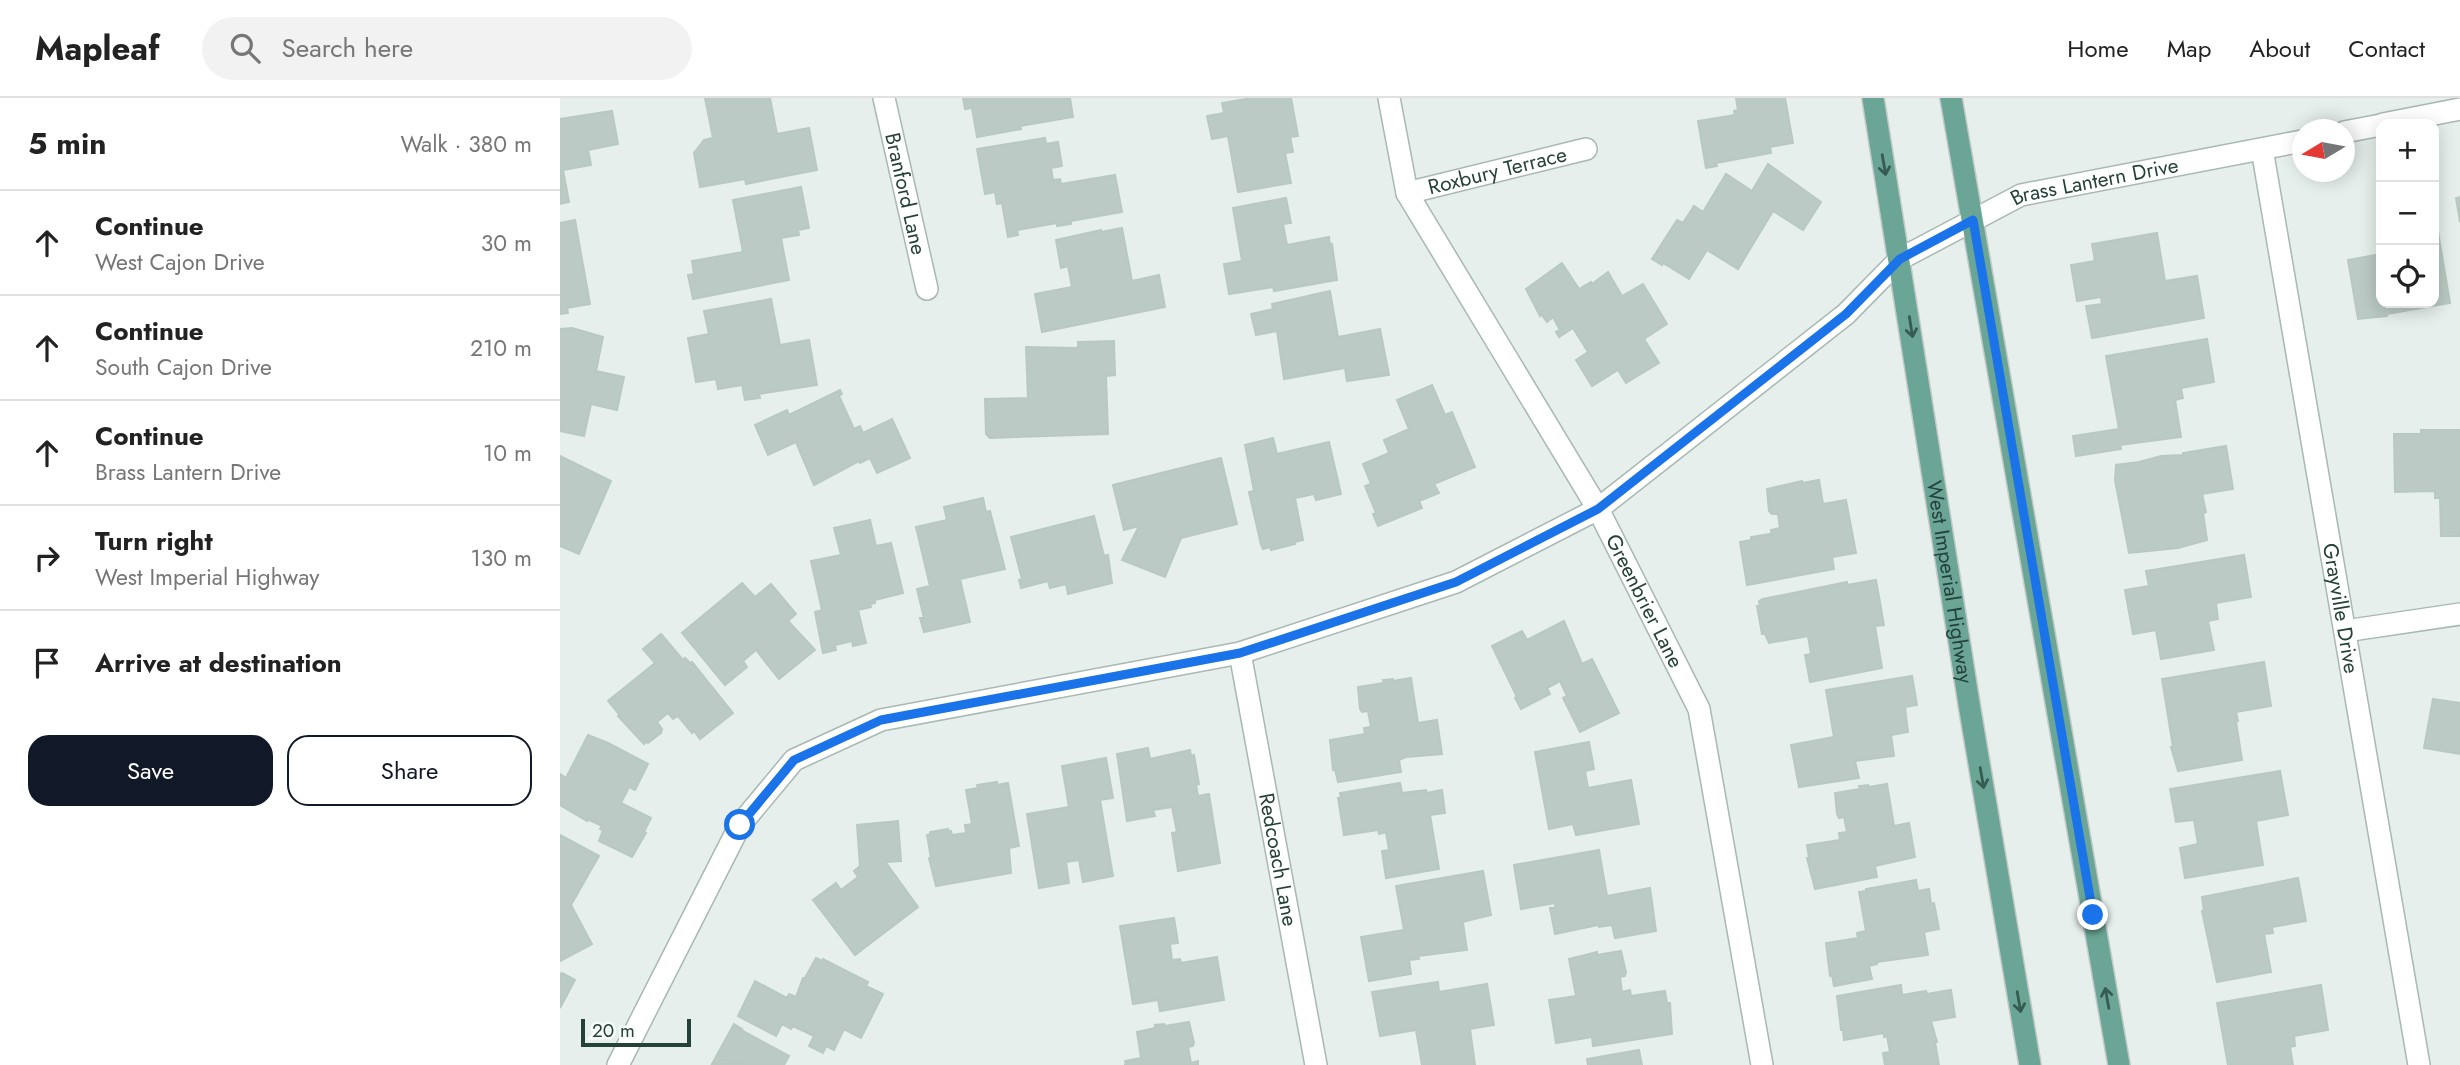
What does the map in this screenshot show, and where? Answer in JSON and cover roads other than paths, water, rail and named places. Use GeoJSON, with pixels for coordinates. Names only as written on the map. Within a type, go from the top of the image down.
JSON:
{"type":"FeatureCollection","features":[{"type":"Feature","properties":{"kind":"main road","name":"West Imperial Highway"},"geometry":{"type":"LineString","coordinates":[[1873,98],[1970,710],[2030,1065]]}},
{"type":"Feature","properties":{"kind":"main road"},"geometry":{"type":"LineString","coordinates":[[1951,98],[2119,1065]]}},
{"type":"Feature","properties":{"kind":"street","name":"Branford Lane"},"geometry":{"type":"LineString","coordinates":[[884,98],[927,289]]}},
{"type":"Feature","properties":{"kind":"street","name":"Greenbrier Lane"},"geometry":{"type":"LineString","coordinates":[[1389,98],[1407,193],[1598,509],[1699,709],[1762,1065]]}},
{"type":"Feature","properties":{"kind":"street"},"geometry":{"type":"LineString","coordinates":[[2394,119],[2416,108],[2460,108]]}},
{"type":"Feature","properties":{"kind":"street"},"geometry":{"type":"LineString","coordinates":[[2355,130],[2376,126]]}},
{"type":"Feature","properties":{"kind":"street","name":"Brass Lantern Drive"},"geometry":{"type":"LineString","coordinates":[[618,1065],[740,825],[794,760],[881,720],[1240,653],[1456,582],[1598,509],[1846,314],[1900,259],[1973,220],[2021,195],[2292,143]]}},
{"type":"Feature","properties":{"kind":"street","name":"Roxbury Terrace"},"geometry":{"type":"LineString","coordinates":[[1407,193],[1586,149]]}},
{"type":"Feature","properties":{"kind":"street","name":"Grayville Drive"},"geometry":{"type":"LineString","coordinates":[[2262,149],[2419,1065]]}},
{"type":"Feature","properties":{"kind":"street"},"geometry":{"type":"LineString","coordinates":[[2345,631],[2460,614]]}},
{"type":"Feature","properties":{"kind":"street","name":"Redcoach Lane"},"geometry":{"type":"LineString","coordinates":[[1240,653],[1316,1065]]}}]}
